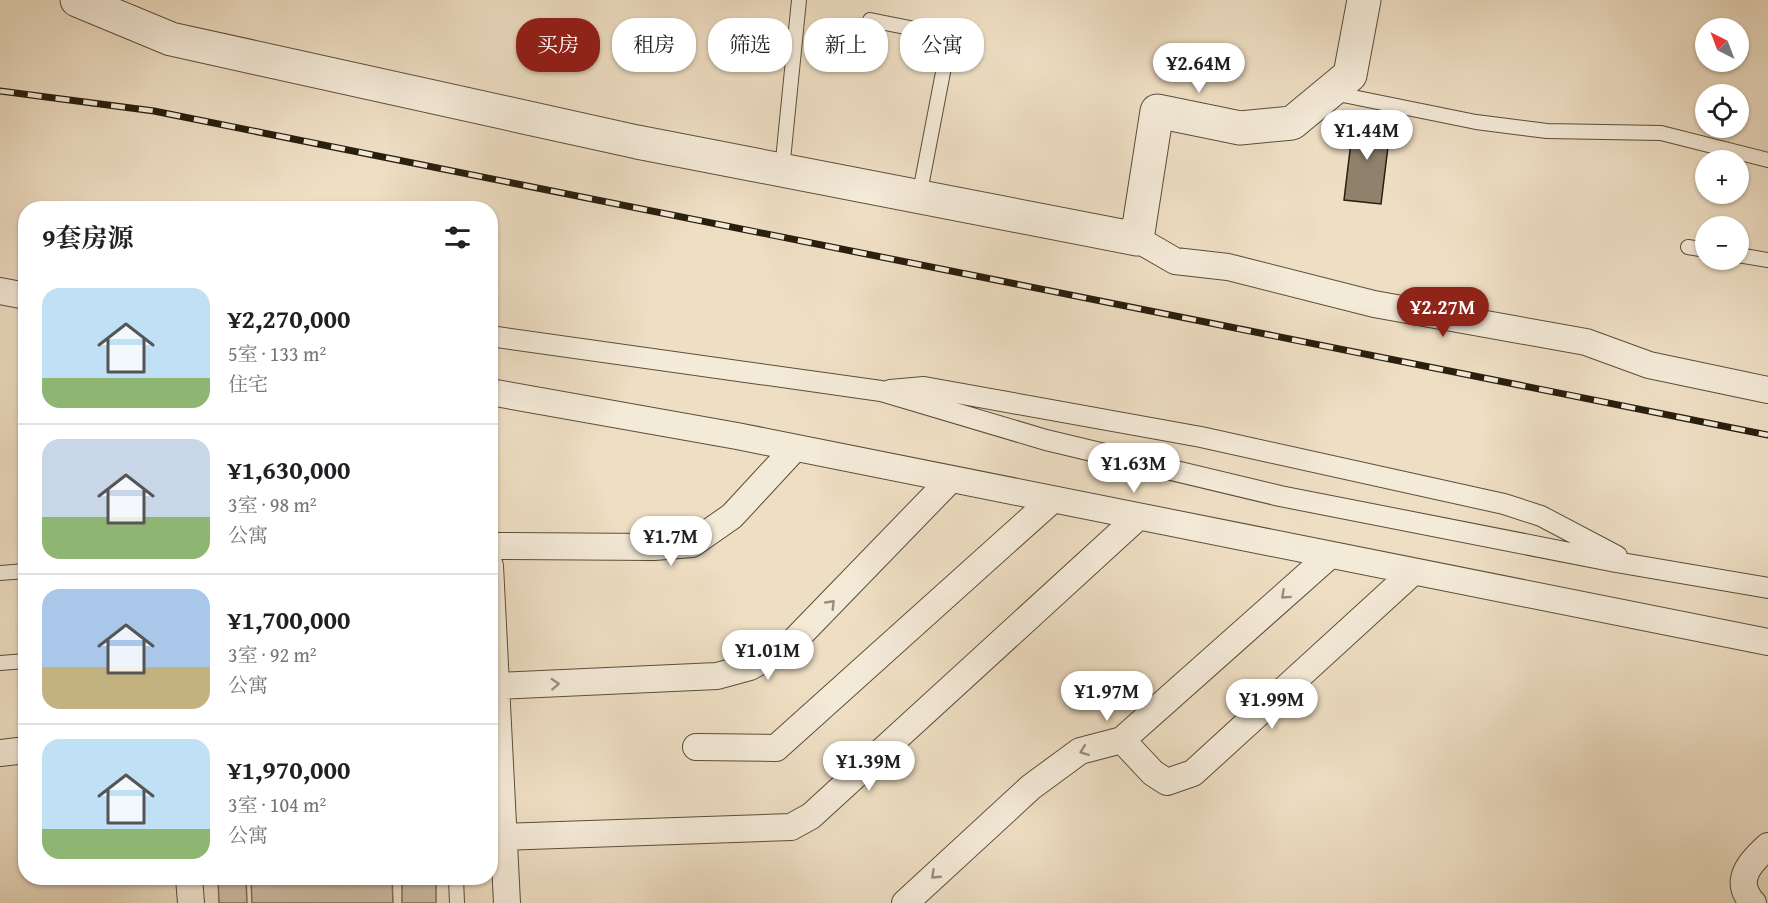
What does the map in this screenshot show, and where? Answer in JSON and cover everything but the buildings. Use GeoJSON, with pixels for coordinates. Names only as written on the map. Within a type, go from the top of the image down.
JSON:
{"type":"FeatureCollection","features":[{"type":"Feature","properties":{"kind":"street"},"geometry":{"type":"LineString","coordinates":[[77,0],[171,39],[637,142],[1137,239],[1175,261],[1228,267],[1374,304],[1586,342],[1649,365],[1768,390]]}},
{"type":"Feature","properties":{"kind":"street"},"geometry":{"type":"LineString","coordinates":[[1137,239],[1157,111],[1240,128],[1292,123],[1350,75],[1364,0]]}},
{"type":"Feature","properties":{"kind":"street"},"geometry":{"type":"LineString","coordinates":[[0,291],[18,294]]}},
{"type":"Feature","properties":{"kind":"street"},"geometry":{"type":"LineString","coordinates":[[498,337],[881,391],[1047,440],[1280,496],[1635,566],[1768,588]]}},
{"type":"Feature","properties":{"kind":"street"},"geometry":{"type":"LineString","coordinates":[[881,391],[924,387],[1201,437],[1504,504],[1541,516],[1635,566]]}},
{"type":"Feature","properties":{"kind":"street"},"geometry":{"type":"LineString","coordinates":[[498,393],[795,448],[1768,642]]}},
{"type":"Feature","properties":{"kind":"street"},"geometry":{"type":"LineString","coordinates":[[498,546],[654,547],[692,543],[732,516],[795,448]]}},
{"type":"Feature","properties":{"kind":"street"},"geometry":{"type":"LineString","coordinates":[[498,686],[717,676],[750,667],[793,642],[951,479]]}},
{"type":"Feature","properties":{"kind":"street"},"geometry":{"type":"LineString","coordinates":[[696,747],[776,748],[1052,500]]}},
{"type":"Feature","properties":{"kind":"street"},"geometry":{"type":"LineString","coordinates":[[504,837],[791,827],[811,816],[1138,517]]}},
{"type":"Feature","properties":{"kind":"street"},"geometry":{"type":"LineString","coordinates":[[905,903],[1031,787],[1080,751],[1122,740],[1329,556]]}},
{"type":"Feature","properties":{"kind":"street"},"geometry":{"type":"LineString","coordinates":[[1122,740],[1153,773],[1167,782],[1193,773],[1413,572]]}},
{"type":"Feature","properties":{"kind":"street"},"geometry":{"type":"LineString","coordinates":[[498,724],[507,903]]}},
{"type":"Feature","properties":{"kind":"street"},"geometry":{"type":"LineString","coordinates":[[0,753],[18,751]]}},
{"type":"Feature","properties":{"kind":"street"},"geometry":{"type":"LineString","coordinates":[[1753,903],[1748,898],[1743,881],[1750,862],[1768,846]]}},
{"type":"Feature","properties":{"kind":"street"},"geometry":{"type":"LineString","coordinates":[[190,885],[191,903]]}},
{"type":"Feature","properties":{"kind":"lane"},"geometry":{"type":"LineString","coordinates":[[782,170],[799,0]]}},
{"type":"Feature","properties":{"kind":"lane"},"geometry":{"type":"LineString","coordinates":[[888,24],[950,36],[919,197]]}},
{"type":"Feature","properties":{"kind":"lane"},"geometry":{"type":"LineString","coordinates":[[1330,92],[1476,122],[1547,131],[1661,133],[1768,160]]}},
{"type":"Feature","properties":{"kind":"lane"},"geometry":{"type":"LineString","coordinates":[[1688,247],[1695,248]]}},
{"type":"Feature","properties":{"kind":"lane"},"geometry":{"type":"LineString","coordinates":[[1749,257],[1768,260]]}},
{"type":"Feature","properties":{"kind":"lane"},"geometry":{"type":"LineString","coordinates":[[0,573],[18,572]]}},
{"type":"Feature","properties":{"kind":"lane"},"geometry":{"type":"LineString","coordinates":[[0,663],[18,662]]}},
{"type":"Feature","properties":{"kind":"lane"},"geometry":{"type":"LineString","coordinates":[[456,885],[457,903]]}},
{"type":"Feature","properties":{"kind":"shaded area"},"geometry":{"type":"Polygon","coordinates":[[[218,885],[246,885],[247,903],[219,903],[218,885]]]}},
{"type":"Feature","properties":{"kind":"shaded area"},"geometry":{"type":"Polygon","coordinates":[[[251,885],[392,885],[393,903],[252,903],[251,885]]]}},
{"type":"Feature","properties":{"kind":"shaded area"},"geometry":{"type":"Polygon","coordinates":[[[402,885],[436,885],[436,903],[402,903],[402,885]]]}},
{"type":"Feature","properties":{"kind":"railway"},"geometry":{"type":"LineString","coordinates":[[0,91],[154,111],[1768,435]]}}]}
